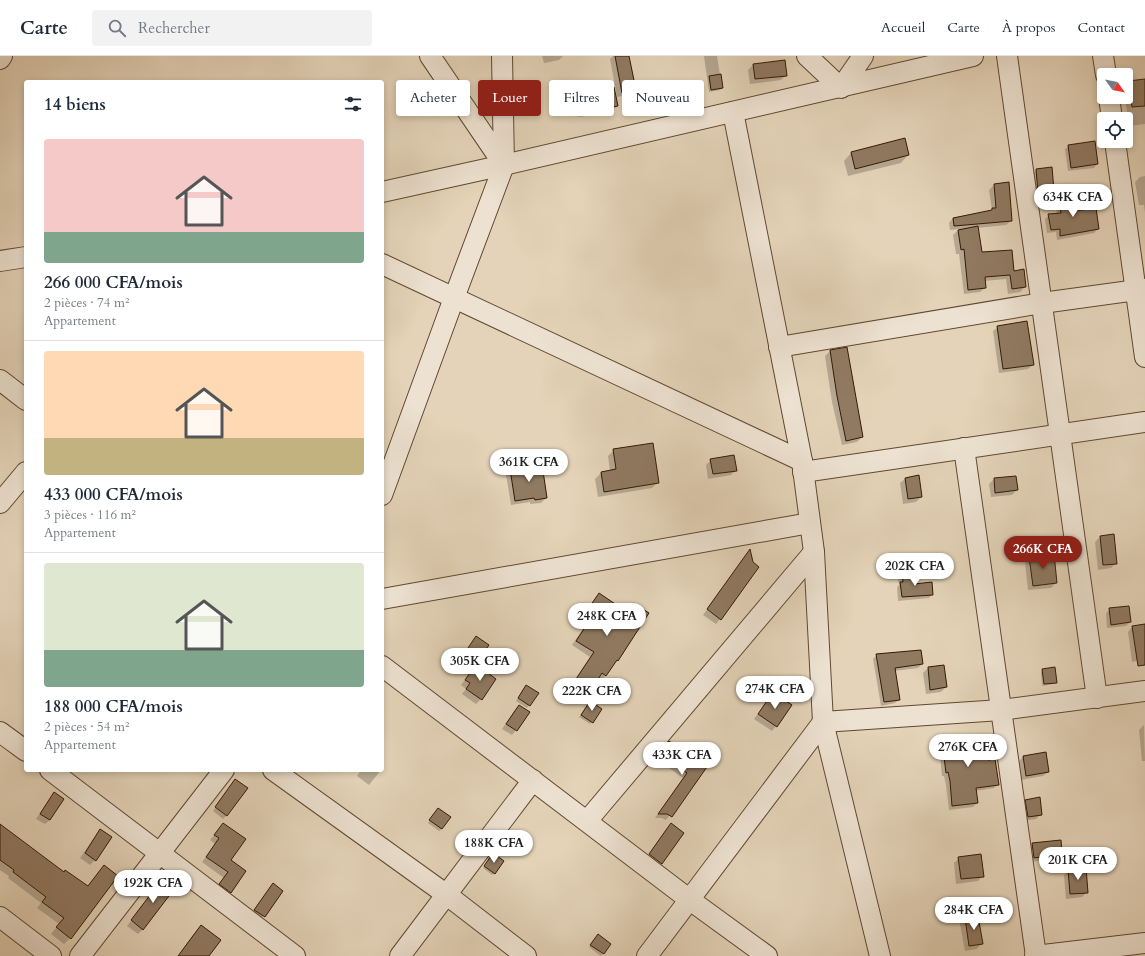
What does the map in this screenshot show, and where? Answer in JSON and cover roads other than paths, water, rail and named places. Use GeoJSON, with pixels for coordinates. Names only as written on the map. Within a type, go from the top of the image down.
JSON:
{"type":"FeatureCollection","features":[{"type":"Feature","properties":{"kind":"street"},"geometry":{"type":"LineString","coordinates":[[430,56],[504,165]]}},
{"type":"Feature","properties":{"kind":"street"},"geometry":{"type":"LineString","coordinates":[[384,490],[504,165],[502,56]]}},
{"type":"Feature","properties":{"kind":"street"},"geometry":{"type":"LineString","coordinates":[[807,56],[841,88]]}},
{"type":"Feature","properties":{"kind":"street"},"geometry":{"type":"LineString","coordinates":[[841,88],[863,56]]}},
{"type":"Feature","properties":{"kind":"street"},"geometry":{"type":"LineString","coordinates":[[384,192],[841,88],[973,56]]}},
{"type":"Feature","properties":{"kind":"street"},"geometry":{"type":"LineString","coordinates":[[1007,56],[1097,698]]}},
{"type":"Feature","properties":{"kind":"street"},"geometry":{"type":"LineString","coordinates":[[1103,56],[1105,68]]}},
{"type":"Feature","properties":{"kind":"street"},"geometry":{"type":"LineString","coordinates":[[733,112],[802,466],[814,552],[823,722],[880,956]]}},
{"type":"Feature","properties":{"kind":"street"},"geometry":{"type":"LineString","coordinates":[[1116,148],[1140,290],[1145,357]]}},
{"type":"Feature","properties":{"kind":"street"},"geometry":{"type":"LineString","coordinates":[[0,261],[24,257]]}},
{"type":"Feature","properties":{"kind":"street"},"geometry":{"type":"LineString","coordinates":[[384,265],[802,466],[964,448],[1145,422]]}},
{"type":"Feature","properties":{"kind":"street"},"geometry":{"type":"LineString","coordinates":[[779,347],[1042,304],[1140,290]]}},
{"type":"Feature","properties":{"kind":"street"},"geometry":{"type":"LineString","coordinates":[[0,380],[24,398]]}},
{"type":"Feature","properties":{"kind":"street"},"geometry":{"type":"LineString","coordinates":[[964,448],[1036,956],[1136,948]]}},
{"type":"Feature","properties":{"kind":"street"},"geometry":{"type":"LineString","coordinates":[[0,503],[24,474]]}},
{"type":"Feature","properties":{"kind":"street"},"geometry":{"type":"LineString","coordinates":[[384,599],[810,523]]}},
{"type":"Feature","properties":{"kind":"street"},"geometry":{"type":"LineString","coordinates":[[587,821],[814,552]]}},
{"type":"Feature","properties":{"kind":"street"},"geometry":{"type":"LineString","coordinates":[[384,668],[690,900],[767,956]]}},
{"type":"Feature","properties":{"kind":"street"},"geometry":{"type":"LineString","coordinates":[[647,956],[823,722],[1001,710],[1145,691]]}},
{"type":"Feature","properties":{"kind":"street"},"geometry":{"type":"LineString","coordinates":[[0,732],[24,750]]}},
{"type":"Feature","properties":{"kind":"street"},"geometry":{"type":"LineString","coordinates":[[53,772],[295,956]]}},
{"type":"Feature","properties":{"kind":"street"},"geometry":{"type":"LineString","coordinates":[[80,956],[222,772]]}},
{"type":"Feature","properties":{"kind":"street"},"geometry":{"type":"LineString","coordinates":[[277,772],[447,895],[526,956]]}},
{"type":"Feature","properties":{"kind":"street"},"geometry":{"type":"LineString","coordinates":[[400,956],[533,780]]}},
{"type":"Feature","properties":{"kind":"street"},"geometry":{"type":"LineString","coordinates":[[0,917],[51,956]]}}]}
